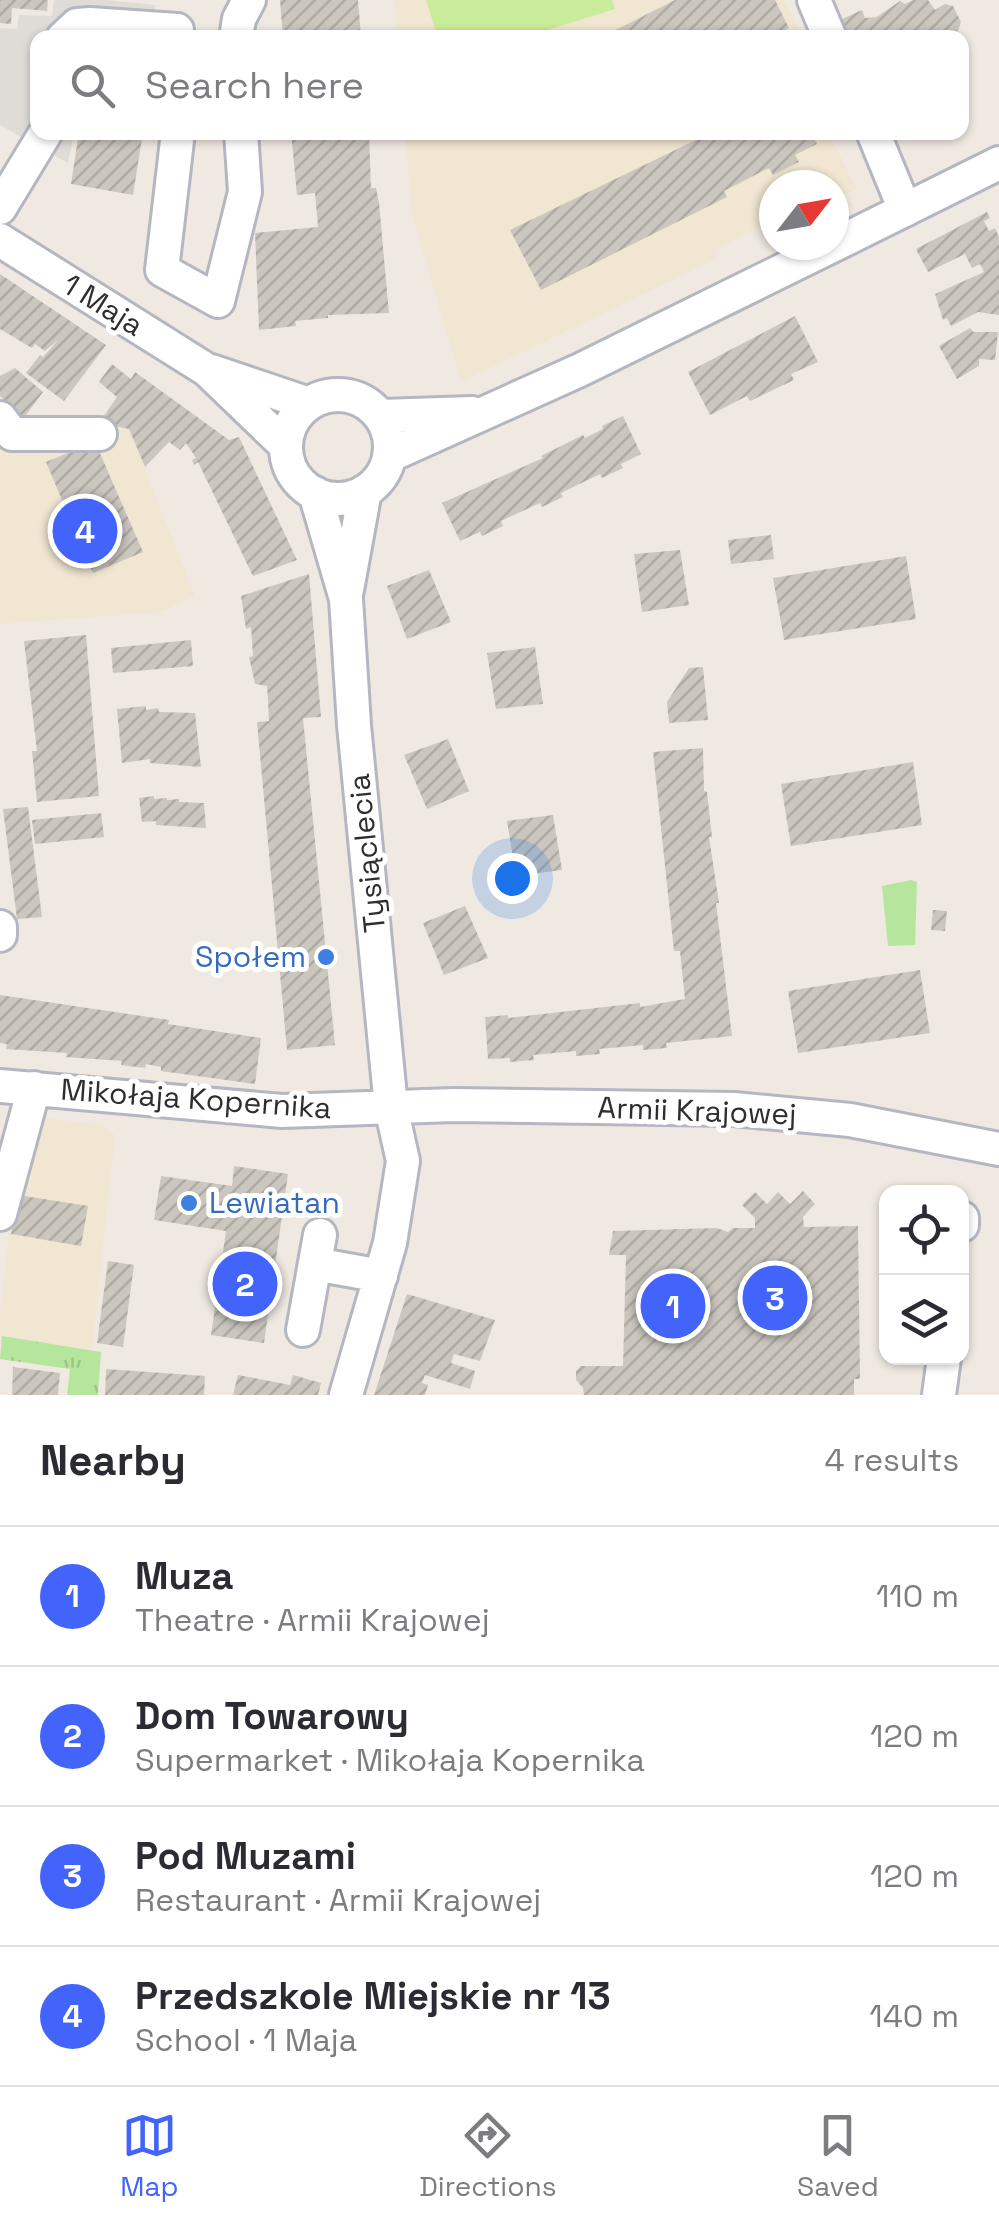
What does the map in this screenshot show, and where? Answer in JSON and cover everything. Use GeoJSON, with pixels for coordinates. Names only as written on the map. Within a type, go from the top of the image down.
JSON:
{"type":"FeatureCollection","features":[{"type":"Feature","properties":{"kind":"street"},"geometry":{"type":"LineString","coordinates":[[237,30],[238,19],[249,0]]}},
{"type":"Feature","properties":{"kind":"street"},"geometry":{"type":"LineString","coordinates":[[814,0],[827,30]]}},
{"type":"Feature","properties":{"kind":"street"},"geometry":{"type":"LineString","coordinates":[[72,30],[90,24],[179,23]]}},
{"type":"Feature","properties":{"kind":"street"},"geometry":{"type":"LineString","coordinates":[[0,208],[10,170],[38,140]]}},
{"type":"Feature","properties":{"kind":"street"},"geometry":{"type":"LineString","coordinates":[[177,140],[162,270],[218,301],[245,192],[242,140]]}},
{"type":"Feature","properties":{"kind":"street"},"geometry":{"type":"LineString","coordinates":[[875,140],[905,210]]}},
{"type":"Feature","properties":{"kind":"street"},"geometry":{"type":"LineString","coordinates":[[849,238],[999,163]]}},
{"type":"Feature","properties":{"kind":"street","name":"1 Maja"},"geometry":{"type":"LineString","coordinates":[[0,240],[206,370]]}},
{"type":"Feature","properties":{"kind":"street"},"geometry":{"type":"LineString","coordinates":[[390,456],[549,385],[803,260]]}},
{"type":"Feature","properties":{"kind":"street"},"geometry":{"type":"LineString","coordinates":[[206,370],[309,404]]}},
{"type":"Feature","properties":{"kind":"street"},"geometry":{"type":"LineString","coordinates":[[206,370],[286,446]]}},
{"type":"Feature","properties":{"kind":"street"},"geometry":{"type":"LineString","coordinates":[[324,396],[356,397],[381,416],[390,442],[390,456],[376,482],[365,491],[349,498],[332,498],[315,493],[294,474],[286,446],[289,430],[309,404],[324,396]]}},
{"type":"Feature","properties":{"kind":"street"},"geometry":{"type":"LineString","coordinates":[[381,416],[486,413]]}},
{"type":"Feature","properties":{"kind":"street"},"geometry":{"type":"LineString","coordinates":[[0,418],[12,434],[100,434]]}},
{"type":"Feature","properties":{"kind":"street"},"geometry":{"type":"LineString","coordinates":[[346,600],[365,491]]}},
{"type":"Feature","properties":{"kind":"street"},"geometry":{"type":"LineString","coordinates":[[315,493],[346,600]]}},
{"type":"Feature","properties":{"kind":"street","name":"Tysiąclecia"},"geometry":{"type":"LineString","coordinates":[[346,600],[354,725],[391,1107],[403,1161],[390,1243],[346,1395]]}},
{"type":"Feature","properties":{"kind":"street"},"geometry":{"type":"LineString","coordinates":[[0,926],[0,935]]}},
{"type":"Feature","properties":{"kind":"street","name":"Mikołaja Kopernika"},"geometry":{"type":"LineString","coordinates":[[0,1086],[282,1111],[391,1107]]}},
{"type":"Feature","properties":{"kind":"street"},"geometry":{"type":"LineString","coordinates":[[0,1214],[34,1088]]}},
{"type":"Feature","properties":{"kind":"street","name":"Armii Krajowej"},"geometry":{"type":"LineString","coordinates":[[391,1107],[771,1112],[850,1120],[999,1150]]}},
{"type":"Feature","properties":{"kind":"street"},"geometry":{"type":"LineString","coordinates":[[303,1330],[317,1249],[380,1276]]}},
{"type":"Feature","properties":{"kind":"street"},"geometry":{"type":"LineString","coordinates":[[939,1395],[943,1365]]}},
{"type":"Feature","properties":{"kind":"shaded area"},"geometry":{"type":"Polygon","coordinates":[[[54,0],[155,5],[153,30],[30,30],[30,140],[73,140],[68,163],[0,125],[0,28],[17,29],[19,15],[52,16],[54,0]]]}},
{"type":"Feature","properties":{"kind":"shaded area"},"geometry":{"type":"Polygon","coordinates":[[[395,0],[784,0],[799,30],[397,30],[395,0]]]}},
{"type":"Feature","properties":{"kind":"shaded area"},"geometry":{"type":"Polygon","coordinates":[[[406,140],[832,140],[847,170],[759,170],[759,227],[715,250],[718,258],[461,382],[412,214],[406,140]]]}},
{"type":"Feature","properties":{"kind":"shaded area"},"geometry":{"type":"Polygon","coordinates":[[[849,173],[857,189],[849,193],[849,173]]]}},
{"type":"Feature","properties":{"kind":"shaded area"},"geometry":{"type":"Polygon","coordinates":[[[0,422],[129,429],[195,596],[160,612],[0,624],[0,422]]]}},
{"type":"Feature","properties":{"kind":"shaded area"},"geometry":{"type":"Polygon","coordinates":[[[35,1117],[102,1125],[115,1135],[92,1350],[82,1356],[0,1345],[9,1234],[35,1117]]]}},
{"type":"Feature","properties":{"kind":"green space"},"geometry":{"type":"Polygon","coordinates":[[[426,0],[612,0],[615,9],[548,30],[435,30],[426,0]]]}},
{"type":"Feature","properties":{"kind":"green space"},"geometry":{"type":"Polygon","coordinates":[[[917,882],[915,945],[888,946],[882,886],[917,882]]]}},
{"type":"Feature","properties":{"kind":"green space"},"geometry":{"type":"Polygon","coordinates":[[[2,1336],[101,1352],[98,1395],[67,1395],[70,1369],[0,1359],[2,1336]]]}},
{"type":"Feature","properties":{"kind":"building"},"geometry":{"type":"Polygon","coordinates":[[[0,0],[48,0],[47,11],[12,8],[11,24],[0,23],[0,0]]]}},
{"type":"Feature","properties":{"kind":"building"},"geometry":{"type":"Polygon","coordinates":[[[280,0],[358,0],[360,30],[282,30],[280,0]]]}},
{"type":"Feature","properties":{"kind":"building"},"geometry":{"type":"Polygon","coordinates":[[[675,0],[775,0],[789,28],[785,30],[616,30],[675,0]]]}},
{"type":"Feature","properties":{"kind":"building"},"geometry":{"type":"Polygon","coordinates":[[[928,0],[935,10],[945,4],[953,6],[961,22],[958,30],[843,30],[838,21],[862,10],[865,18],[877,17],[900,1],[905,4],[928,0]]]}},
{"type":"Feature","properties":{"kind":"building"},"geometry":{"type":"Polygon","coordinates":[[[78,140],[142,140],[133,195],[71,184],[78,140]]]}},
{"type":"Feature","properties":{"kind":"building"},"geometry":{"type":"Polygon","coordinates":[[[292,140],[369,140],[371,188],[376,188],[379,203],[389,313],[328,315],[295,321],[296,326],[259,330],[255,233],[318,227],[315,193],[297,195],[292,140]]]}},
{"type":"Feature","properties":{"kind":"building"},"geometry":{"type":"Polygon","coordinates":[[[696,140],[815,140],[817,144],[795,155],[799,162],[783,170],[759,170],[724,191],[727,197],[541,290],[510,230],[696,140]]]}},
{"type":"Feature","properties":{"kind":"building"},"geometry":{"type":"Polygon","coordinates":[[[987,212],[990,218],[984,221],[989,231],[995,228],[999,237],[999,315],[978,312],[951,326],[947,318],[943,320],[935,294],[984,272],[980,264],[972,268],[965,254],[928,272],[916,249],[987,212]]]}},
{"type":"Feature","properties":{"kind":"building"},"geometry":{"type":"Polygon","coordinates":[[[0,274],[106,345],[64,401],[26,373],[58,340],[45,351],[35,344],[32,348],[0,329],[0,274]]]}},
{"type":"Feature","properties":{"kind":"building"},"geometry":{"type":"Polygon","coordinates":[[[795,316],[818,362],[791,374],[794,380],[750,401],[747,396],[710,415],[688,372],[795,316]]]}},
{"type":"Feature","properties":{"kind":"building"},"geometry":{"type":"Polygon","coordinates":[[[970,328],[973,332],[998,332],[995,360],[979,359],[979,366],[957,379],[939,346],[970,328]]]}},
{"type":"Feature","properties":{"kind":"building"},"geometry":{"type":"Polygon","coordinates":[[[112,364],[131,379],[135,372],[229,440],[239,437],[297,560],[253,576],[186,443],[180,450],[169,442],[145,467],[129,429],[99,423],[117,397],[99,382],[112,364]]]}},
{"type":"Feature","properties":{"kind":"building"},"geometry":{"type":"Polygon","coordinates":[[[15,368],[43,392],[23,419],[0,396],[0,376],[15,368]]]}},
{"type":"Feature","properties":{"kind":"building"},"geometry":{"type":"Polygon","coordinates":[[[623,416],[641,454],[621,464],[623,468],[602,478],[600,474],[542,507],[540,503],[501,521],[503,526],[482,536],[480,532],[460,541],[442,503],[543,458],[583,435],[585,438],[623,416]]]}},
{"type":"Feature","properties":{"kind":"building"},"geometry":{"type":"Polygon","coordinates":[[[95,442],[143,552],[93,573],[46,462],[95,442]]]}},
{"type":"Feature","properties":{"kind":"building"},"geometry":{"type":"Polygon","coordinates":[[[771,535],[774,559],[731,564],[728,540],[771,535]]]}},
{"type":"Feature","properties":{"kind":"building"},"geometry":{"type":"Polygon","coordinates":[[[680,550],[689,605],[642,612],[634,554],[680,550]]]}},
{"type":"Feature","properties":{"kind":"building"},"geometry":{"type":"Polygon","coordinates":[[[906,556],[916,619],[784,640],[773,578],[906,556]]]}},
{"type":"Feature","properties":{"kind":"building"},"geometry":{"type":"Polygon","coordinates":[[[429,570],[451,622],[407,639],[387,586],[429,570]]]}},
{"type":"Feature","properties":{"kind":"building"},"geometry":{"type":"Polygon","coordinates":[[[309,574],[321,717],[303,718],[335,1045],[287,1050],[257,722],[269,721],[267,686],[255,684],[249,657],[253,656],[251,627],[246,629],[241,596],[309,574]]]}},
{"type":"Feature","properties":{"kind":"building"},"geometry":{"type":"Polygon","coordinates":[[[86,635],[99,796],[37,802],[32,751],[37,751],[24,641],[86,635]]]}},
{"type":"Feature","properties":{"kind":"building"},"geometry":{"type":"Polygon","coordinates":[[[191,640],[193,666],[113,673],[111,648],[191,640]]]}},
{"type":"Feature","properties":{"kind":"building"},"geometry":{"type":"Polygon","coordinates":[[[535,647],[543,704],[496,709],[487,653],[535,647]]]}},
{"type":"Feature","properties":{"kind":"building"},"geometry":{"type":"Polygon","coordinates":[[[703,667],[708,720],[669,723],[667,702],[689,668],[703,667]]]}},
{"type":"Feature","properties":{"kind":"building"},"geometry":{"type":"Polygon","coordinates":[[[146,706],[146,710],[158,708],[159,712],[195,713],[201,767],[150,763],[150,759],[122,763],[117,709],[146,706]]]}},
{"type":"Feature","properties":{"kind":"building"},"geometry":{"type":"Polygon","coordinates":[[[448,739],[469,791],[427,809],[404,755],[448,739]]]}},
{"type":"Feature","properties":{"kind":"building"},"geometry":{"type":"Polygon","coordinates":[[[703,748],[704,791],[732,1036],[666,1043],[667,1048],[643,1050],[643,1045],[599,1049],[600,1054],[576,1056],[576,1051],[533,1055],[534,1060],[488,1059],[485,1017],[508,1018],[640,1003],[640,1007],[685,999],[680,951],[674,951],[653,752],[703,748]]]}},
{"type":"Feature","properties":{"kind":"building"},"geometry":{"type":"Polygon","coordinates":[[[913,762],[922,825],[791,846],[781,784],[913,762]]]}},
{"type":"Feature","properties":{"kind":"building"},"geometry":{"type":"Polygon","coordinates":[[[154,796],[204,803],[206,828],[142,822],[139,798],[154,796]]]}},
{"type":"Feature","properties":{"kind":"building"},"geometry":{"type":"Polygon","coordinates":[[[28,807],[42,917],[17,919],[3,809],[28,807]]]}},
{"type":"Feature","properties":{"kind":"building"},"geometry":{"type":"Polygon","coordinates":[[[101,813],[104,837],[35,844],[32,820],[101,813]]]}},
{"type":"Feature","properties":{"kind":"building"},"geometry":{"type":"Polygon","coordinates":[[[553,815],[562,870],[516,876],[507,821],[553,815]]]}},
{"type":"Feature","properties":{"kind":"building"},"geometry":{"type":"Polygon","coordinates":[[[465,906],[488,958],[444,975],[423,923],[465,906]]]}},
{"type":"Feature","properties":{"kind":"building"},"geometry":{"type":"Polygon","coordinates":[[[933,910],[947,911],[945,931],[931,930],[933,910]]]}},
{"type":"Feature","properties":{"kind":"building"},"geometry":{"type":"Polygon","coordinates":[[[920,970],[930,1033],[798,1053],[788,991],[920,970]]]}},
{"type":"Feature","properties":{"kind":"building"},"geometry":{"type":"Polygon","coordinates":[[[0,995],[261,1038],[255,1084],[161,1071],[161,1067],[146,1064],[145,1068],[121,1065],[122,1061],[66,1057],[67,1053],[6,1049],[7,1044],[0,1043],[0,995]]]}},
{"type":"Feature","properties":{"kind":"building"},"geometry":{"type":"Polygon","coordinates":[[[234,1166],[288,1174],[264,1343],[211,1335],[226,1231],[154,1220],[161,1176],[232,1186],[234,1166]]]}},
{"type":"Feature","properties":{"kind":"building"},"geometry":{"type":"Polygon","coordinates":[[[803,1191],[815,1204],[803,1217],[804,1227],[858,1226],[860,1379],[854,1379],[854,1395],[584,1395],[576,1380],[576,1371],[581,1366],[623,1366],[626,1255],[609,1255],[613,1231],[717,1228],[728,1232],[733,1228],[755,1228],[755,1218],[742,1205],[755,1192],[767,1204],[778,1192],[790,1204],[803,1191]]]}},
{"type":"Feature","properties":{"kind":"building"},"geometry":{"type":"Polygon","coordinates":[[[18,1195],[88,1206],[81,1246],[11,1234],[18,1195]]]}},
{"type":"Feature","properties":{"kind":"building"},"geometry":{"type":"Polygon","coordinates":[[[108,1261],[134,1265],[123,1347],[97,1343],[108,1261]]]}},
{"type":"Feature","properties":{"kind":"building"},"geometry":{"type":"Polygon","coordinates":[[[407,1294],[495,1320],[480,1361],[454,1354],[451,1363],[475,1371],[470,1389],[425,1375],[425,1395],[374,1395],[407,1294]]]}},
{"type":"Feature","properties":{"kind":"building"},"geometry":{"type":"Polygon","coordinates":[[[13,1367],[60,1373],[58,1395],[12,1395],[13,1367]]]}},
{"type":"Feature","properties":{"kind":"building"},"geometry":{"type":"Polygon","coordinates":[[[106,1369],[205,1376],[204,1395],[105,1395],[106,1369]]]}},
{"type":"Feature","properties":{"kind":"building"},"geometry":{"type":"Polygon","coordinates":[[[238,1375],[290,1385],[293,1375],[321,1383],[318,1395],[233,1395],[238,1375]]]}},
{"type":"Feature","properties":{"kind":"place","name":"Przedszkole Miejskie nr 13"},"geometry":{"type":"Point","coordinates":[85,531]}},
{"type":"Feature","properties":{"kind":"place","name":"Społem"},"geometry":{"type":"Point","coordinates":[326,957]}},
{"type":"Feature","properties":{"kind":"place","name":"Lewiatan"},"geometry":{"type":"Point","coordinates":[189,1203]}},
{"type":"Feature","properties":{"kind":"place","name":"Dom Towarowy"},"geometry":{"type":"Point","coordinates":[245,1284]}},
{"type":"Feature","properties":{"kind":"place","name":"Pod Muzami"},"geometry":{"type":"Point","coordinates":[775,1298]}},
{"type":"Feature","properties":{"kind":"place","name":"Muza"},"geometry":{"type":"Point","coordinates":[673,1306]}}]}
